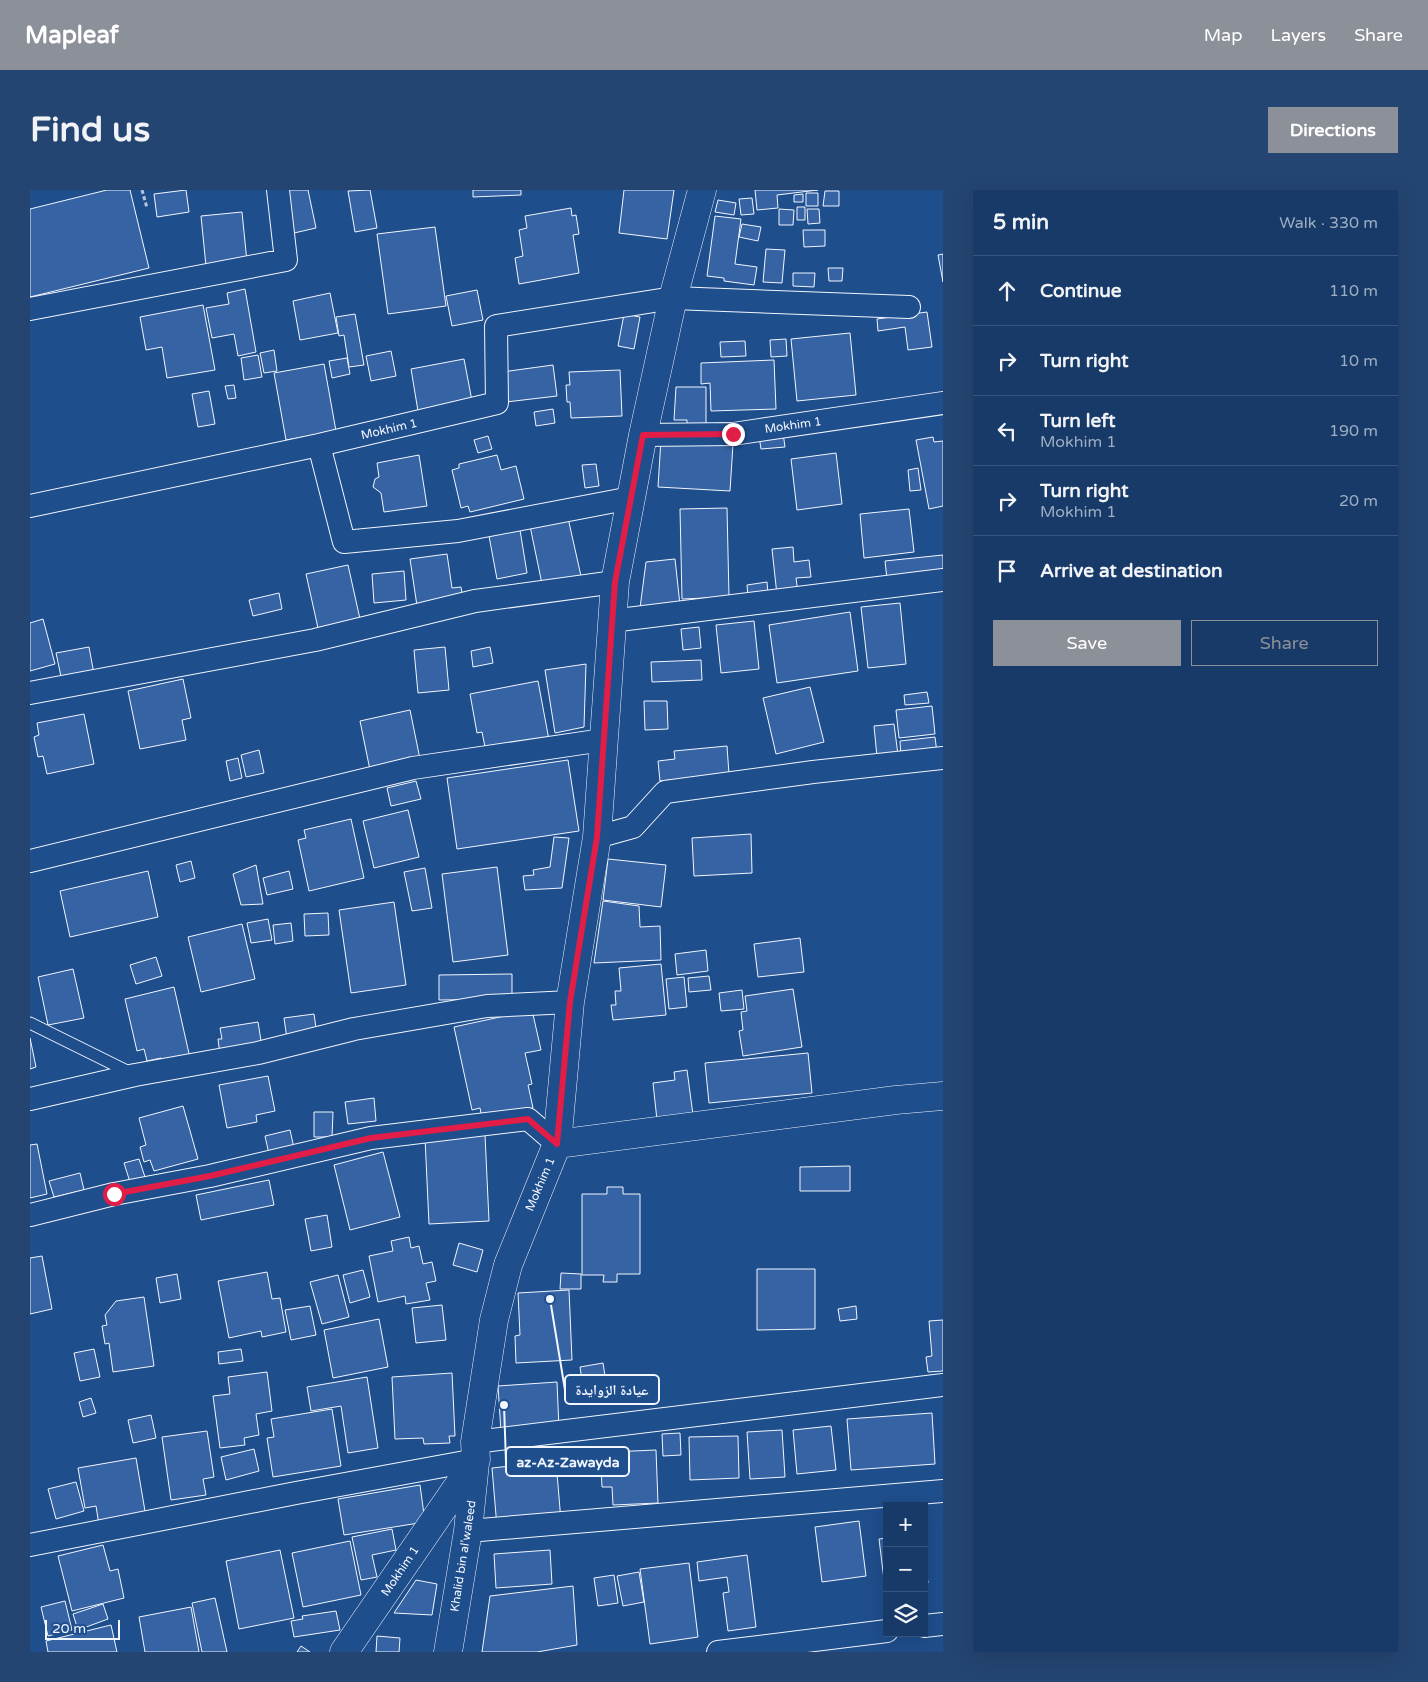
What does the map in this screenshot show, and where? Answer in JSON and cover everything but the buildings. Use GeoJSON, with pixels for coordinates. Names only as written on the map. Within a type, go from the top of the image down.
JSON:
{"type":"FeatureCollection","features":[{"type":"Feature","properties":{"kind":"street"},"geometry":{"type":"LineString","coordinates":[[30,309],[286,260],[278,190]]}},
{"type":"Feature","properties":{"kind":"street","name":"Mokhim 1"},"geometry":{"type":"LineString","coordinates":[[344,1652],[475,1451],[494,1320],[508,1265],[557,1144],[570,1002],[597,837],[615,582],[643,435],[673,298],[702,190]]}},
{"type":"Feature","properties":{"kind":"street","name":"Mokhim 1"},"geometry":{"type":"LineString","coordinates":[[30,506],[319,445],[497,404],[496,326],[673,298],[909,307]]}},
{"type":"Feature","properties":{"kind":"street","name":"Mokhim 1"},"geometry":{"type":"LineString","coordinates":[[643,435],[733,434],[943,403]]}},
{"type":"Feature","properties":{"kind":"street"},"geometry":{"type":"LineString","coordinates":[[319,445],[344,542],[458,530],[631,498]]}},
{"type":"Feature","properties":{"kind":"street"},"geometry":{"type":"LineString","coordinates":[[611,621],[943,580]]}},
{"type":"Feature","properties":{"kind":"street"},"geometry":{"type":"LineString","coordinates":[[30,693],[315,640],[475,601],[615,582]]}},
{"type":"Feature","properties":{"kind":"street"},"geometry":{"type":"LineString","coordinates":[[30,862],[413,768],[603,740]]}},
{"type":"Feature","properties":{"kind":"street"},"geometry":{"type":"LineString","coordinates":[[597,837],[632,828],[665,792],[813,772],[943,758]]}},
{"type":"Feature","properties":{"kind":"street"},"geometry":{"type":"LineString","coordinates":[[30,1099],[135,1075],[258,1053],[354,1029],[487,1006],[570,1002]]}},
{"type":"Feature","properties":{"kind":"street"},"geometry":{"type":"LineString","coordinates":[[30,1215],[114,1194],[210,1176],[371,1138],[528,1119],[557,1144],[896,1100],[943,1096]]}},
{"type":"Feature","properties":{"kind":"street"},"geometry":{"type":"LineString","coordinates":[[30,1545],[475,1451],[943,1385]]}},
{"type":"Feature","properties":{"kind":"street","name":"Khalid bin al'waleed"},"geometry":{"type":"LineString","coordinates":[[448,1652],[468,1531],[475,1451]]}},
{"type":"Feature","properties":{"kind":"street"},"geometry":{"type":"LineString","coordinates":[[468,1531],[943,1491]]}},
{"type":"Feature","properties":{"kind":"street"},"geometry":{"type":"LineString","coordinates":[[928,1626],[943,1624]]}},
{"type":"Feature","properties":{"kind":"street"},"geometry":{"type":"LineString","coordinates":[[718,1652],[883,1631]]}},
{"type":"Feature","properties":{"kind":"lane"},"geometry":{"type":"LineString","coordinates":[[30,1023],[135,1075]]}},
{"type":"Feature","properties":{"kind":"path"},"geometry":{"type":"LineString","coordinates":[[142,190],[147,208]]}},
{"type":"Feature","properties":{"kind":"place","name":"عيادة الزوايدة"},"geometry":{"type":"Point","coordinates":[550,1299]}},
{"type":"Feature","properties":{"kind":"place","name":"az-Az-Zawayda"},"geometry":{"type":"Point","coordinates":[504,1405]}},
{"type":"Feature","properties":{"kind":"route"},"geometry":{"type":"LineString","coordinates":[[114,1194],[210,1176],[371,1138],[528,1119],[557,1144],[570,1002],[597,837],[615,582],[643,435],[733,434]]}}]}
